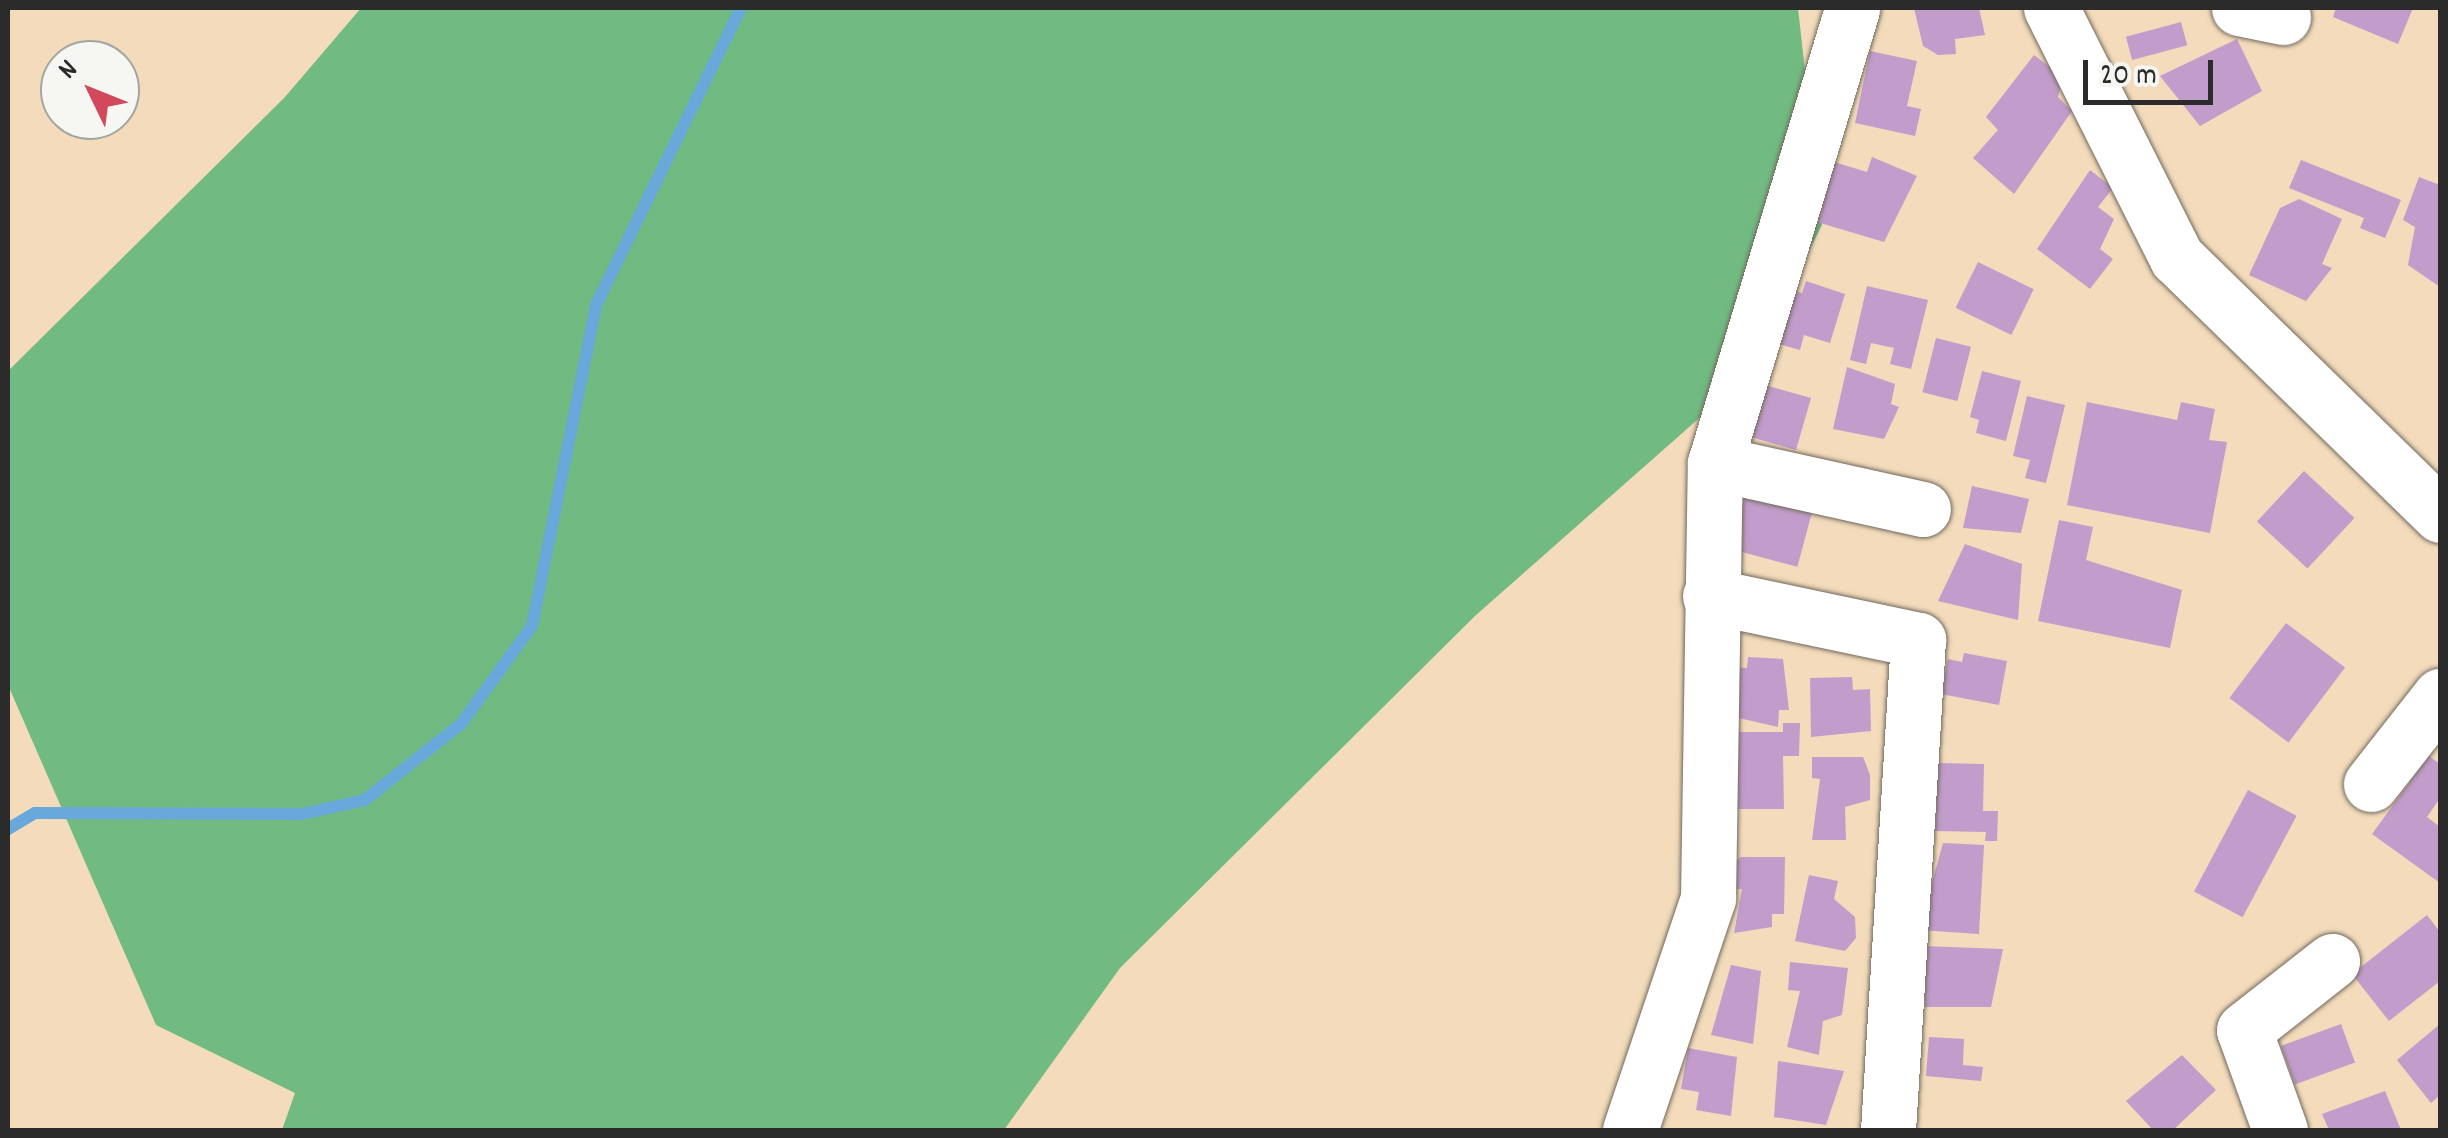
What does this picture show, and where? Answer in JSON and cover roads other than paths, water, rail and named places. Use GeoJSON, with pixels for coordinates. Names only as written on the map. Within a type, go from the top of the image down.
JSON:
{"type":"FeatureCollection","features":[{"type":"Feature","properties":{"kind":"street"},"geometry":{"type":"LineString","coordinates":[[1630,1130],[1708,898],[1715,463],[1852,8]]}},
{"type":"Feature","properties":{"kind":"street"},"geometry":{"type":"LineString","coordinates":[[2070,17],[2177,258],[2434,490]]}},
{"type":"Feature","properties":{"kind":"street"},"geometry":{"type":"LineString","coordinates":[[1715,463],[1922,509]]}},
{"type":"Feature","properties":{"kind":"street"},"geometry":{"type":"LineString","coordinates":[[1710,596],[1918,640],[1888,1130]]}},
{"type":"Feature","properties":{"kind":"street"},"geometry":{"type":"LineString","coordinates":[[2371,784],[2440,696]]}},
{"type":"Feature","properties":{"kind":"street"},"geometry":{"type":"LineString","coordinates":[[2280,1130],[2244,1030],[2332,961]]}},
{"type":"Feature","properties":{"kind":"waterway"},"geometry":{"type":"LineString","coordinates":[[8,829],[35,813],[302,814],[365,800],[461,724],[532,626],[596,305],[741,8]]}}]}
